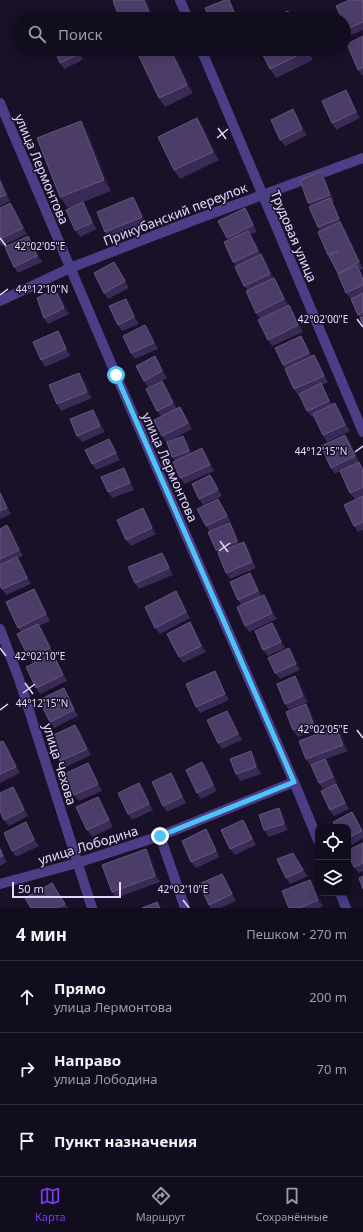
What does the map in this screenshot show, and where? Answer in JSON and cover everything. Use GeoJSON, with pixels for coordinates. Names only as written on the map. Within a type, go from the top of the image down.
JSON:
{"type":"FeatureCollection","features":[{"type":"Feature","properties":{"kind":"street"},"geometry":{"type":"LineString","coordinates":[[180,0],[185,12]]}},
{"type":"Feature","properties":{"kind":"street","name":"Трудовая улица"},"geometry":{"type":"LineString","coordinates":[[204,56],[363,432]]}},
{"type":"Feature","properties":{"kind":"street","name":"улица Лермонтова"},"geometry":{"type":"LineString","coordinates":[[0,103],[315,833]]}},
{"type":"Feature","properties":{"kind":"street","name":"Прикубанский переулок"},"geometry":{"type":"LineString","coordinates":[[0,301],[70,268],[363,158]]}},
{"type":"Feature","properties":{"kind":"street","name":"улица Чехова"},"geometry":{"type":"LineString","coordinates":[[0,629],[19,679],[92,908]]}},
{"type":"Feature","properties":{"kind":"street","name":"улица Лободина"},"geometry":{"type":"LineString","coordinates":[[0,884],[77,863],[160,836],[294,782]]}},
{"type":"Feature","properties":{"kind":"street"},"geometry":{"type":"LineString","coordinates":[[160,836],[185,908]]}},
{"type":"Feature","properties":{"kind":"street"},"geometry":{"type":"LineString","coordinates":[[341,896],[346,908]]}},
{"type":"Feature","properties":{"kind":"building"},"geometry":{"type":"Polygon","coordinates":[[[144,0],[149,12],[117,12],[113,1],[144,0]]]}},
{"type":"Feature","properties":{"kind":"building"},"geometry":{"type":"Polygon","coordinates":[[[225,0],[229,0],[234,12],[207,12],[205,8],[225,0]]]}},
{"type":"Feature","properties":{"kind":"building"},"geometry":{"type":"Polygon","coordinates":[[[349,0],[363,0],[363,22],[351,27],[351,12],[339,12],[336,6],[349,0]]]}},
{"type":"Feature","properties":{"kind":"building"},"geometry":{"type":"Polygon","coordinates":[[[363,36],[363,67],[358,70],[351,53],[351,42],[363,36]]]}},
{"type":"Feature","properties":{"kind":"building"},"geometry":{"type":"Polygon","coordinates":[[[57,56],[75,56],[60,63],[57,56]]]}},
{"type":"Feature","properties":{"kind":"building"},"geometry":{"type":"Polygon","coordinates":[[[139,56],[173,56],[187,85],[159,98],[139,56]]]}},
{"type":"Feature","properties":{"kind":"building"},"geometry":{"type":"Polygon","coordinates":[[[264,56],[297,56],[270,69],[264,56]]]}},
{"type":"Feature","properties":{"kind":"building"},"geometry":{"type":"Polygon","coordinates":[[[346,90],[356,112],[332,123],[322,101],[346,90]]]}},
{"type":"Feature","properties":{"kind":"building"},"geometry":{"type":"Polygon","coordinates":[[[293,109],[302,129],[280,140],[271,120],[293,109]]]}},
{"type":"Feature","properties":{"kind":"building"},"geometry":{"type":"Polygon","coordinates":[[[197,118],[213,152],[174,170],[158,137],[197,118]]]}},
{"type":"Feature","properties":{"kind":"building"},"geometry":{"type":"Polygon","coordinates":[[[81,121],[104,180],[60,197],[37,138],[81,121]]]}},
{"type":"Feature","properties":{"kind":"building"},"geometry":{"type":"Polygon","coordinates":[[[321,172],[330,195],[308,203],[300,180],[321,172]]]}},
{"type":"Feature","properties":{"kind":"building"},"geometry":{"type":"Polygon","coordinates":[[[0,181],[6,195],[0,197],[0,181]]]}},
{"type":"Feature","properties":{"kind":"building"},"geometry":{"type":"Polygon","coordinates":[[[133,197],[142,217],[105,232],[97,212],[133,197]]]}},
{"type":"Feature","properties":{"kind":"building"},"geometry":{"type":"Polygon","coordinates":[[[330,198],[339,219],[318,227],[309,207],[330,198]]]}},
{"type":"Feature","properties":{"kind":"building"},"geometry":{"type":"Polygon","coordinates":[[[83,202],[92,223],[75,230],[66,210],[83,202]]]}},
{"type":"Feature","properties":{"kind":"building"},"geometry":{"type":"Polygon","coordinates":[[[10,203],[23,228],[0,239],[0,208],[10,203]]]}},
{"type":"Feature","properties":{"kind":"building"},"geometry":{"type":"Polygon","coordinates":[[[245,208],[253,225],[227,238],[218,221],[245,208]]]}},
{"type":"Feature","properties":{"kind":"building"},"geometry":{"type":"Polygon","coordinates":[[[340,222],[359,262],[338,273],[329,256],[338,251],[328,255],[318,232],[340,222]]]}},
{"type":"Feature","properties":{"kind":"building"},"geometry":{"type":"Polygon","coordinates":[[[248,231],[258,251],[233,262],[224,242],[248,231]]]}},
{"type":"Feature","properties":{"kind":"building"},"geometry":{"type":"Polygon","coordinates":[[[28,236],[37,256],[14,267],[5,247],[28,236]]]}},
{"type":"Feature","properties":{"kind":"building"},"geometry":{"type":"Polygon","coordinates":[[[261,254],[270,274],[244,286],[235,267],[261,254]]]}},
{"type":"Feature","properties":{"kind":"building"},"geometry":{"type":"Polygon","coordinates":[[[114,262],[125,281],[104,293],[94,273],[114,262]]]}},
{"type":"Feature","properties":{"kind":"building"},"geometry":{"type":"Polygon","coordinates":[[[357,265],[363,280],[363,285],[346,293],[338,274],[357,265]]]}},
{"type":"Feature","properties":{"kind":"building"},"geometry":{"type":"Polygon","coordinates":[[[274,278],[284,299],[256,313],[246,291],[274,278]]]}},
{"type":"Feature","properties":{"kind":"building"},"geometry":{"type":"Polygon","coordinates":[[[55,289],[64,308],[44,318],[37,298],[55,289]]]}},
{"type":"Feature","properties":{"kind":"building"},"geometry":{"type":"Polygon","coordinates":[[[363,293],[363,312],[358,315],[351,299],[363,293]]]}},
{"type":"Feature","properties":{"kind":"building"},"geometry":{"type":"Polygon","coordinates":[[[126,299],[134,317],[118,325],[109,306],[126,299]]]}},
{"type":"Feature","properties":{"kind":"building"},"geometry":{"type":"Polygon","coordinates":[[[289,305],[298,325],[268,340],[258,320],[289,305]]]}},
{"type":"Feature","properties":{"kind":"building"},"geometry":{"type":"Polygon","coordinates":[[[363,317],[363,325],[360,318],[363,317]]]}},
{"type":"Feature","properties":{"kind":"building"},"geometry":{"type":"Polygon","coordinates":[[[145,325],[154,343],[131,353],[123,336],[145,325]]]}},
{"type":"Feature","properties":{"kind":"building"},"geometry":{"type":"Polygon","coordinates":[[[58,331],[66,349],[41,360],[33,342],[58,331]]]}},
{"type":"Feature","properties":{"kind":"building"},"geometry":{"type":"Polygon","coordinates":[[[301,336],[309,353],[283,365],[275,348],[301,336]]]}},
{"type":"Feature","properties":{"kind":"building"},"geometry":{"type":"Polygon","coordinates":[[[314,355],[324,376],[294,389],[285,369],[314,355]]]}},
{"type":"Feature","properties":{"kind":"building"},"geometry":{"type":"Polygon","coordinates":[[[155,356],[162,371],[144,381],[136,366],[155,356]]]}},
{"type":"Feature","properties":{"kind":"building"},"geometry":{"type":"Polygon","coordinates":[[[79,373],[87,392],[57,404],[49,385],[79,373]]]}},
{"type":"Feature","properties":{"kind":"building"},"geometry":{"type":"Polygon","coordinates":[[[162,381],[173,403],[157,411],[146,389],[162,381]]]}},
{"type":"Feature","properties":{"kind":"building"},"geometry":{"type":"Polygon","coordinates":[[[321,383],[329,401],[307,411],[299,394],[321,383]]]}},
{"type":"Feature","properties":{"kind":"building"},"geometry":{"type":"Polygon","coordinates":[[[335,403],[345,425],[323,435],[313,414],[335,403]]]}},
{"type":"Feature","properties":{"kind":"building"},"geometry":{"type":"Polygon","coordinates":[[[180,407],[188,423],[162,436],[154,420],[180,407]]]}},
{"type":"Feature","properties":{"kind":"building"},"geometry":{"type":"Polygon","coordinates":[[[93,410],[100,426],[77,436],[70,419],[93,410]]]}},
{"type":"Feature","properties":{"kind":"building"},"geometry":{"type":"Polygon","coordinates":[[[345,435],[355,456],[331,468],[321,446],[345,435]]]}},
{"type":"Feature","properties":{"kind":"building"},"geometry":{"type":"Polygon","coordinates":[[[183,436],[189,451],[172,457],[167,442],[183,436]]]}},
{"type":"Feature","properties":{"kind":"building"},"geometry":{"type":"Polygon","coordinates":[[[109,439],[116,453],[92,464],[85,450],[109,439]]]}},
{"type":"Feature","properties":{"kind":"building"},"geometry":{"type":"Polygon","coordinates":[[[202,448],[210,465],[180,478],[173,462],[202,448]]]}},
{"type":"Feature","properties":{"kind":"building"},"geometry":{"type":"Polygon","coordinates":[[[359,462],[363,471],[363,487],[350,493],[340,471],[359,462]]]}},
{"type":"Feature","properties":{"kind":"building"},"geometry":{"type":"Polygon","coordinates":[[[124,468],[130,483],[108,492],[101,477],[124,468]]]}},
{"type":"Feature","properties":{"kind":"building"},"geometry":{"type":"Polygon","coordinates":[[[210,475],[218,490],[199,499],[192,484],[210,475]]]}},
{"type":"Feature","properties":{"kind":"building"},"geometry":{"type":"Polygon","coordinates":[[[0,493],[7,508],[0,511],[0,493]]]}},
{"type":"Feature","properties":{"kind":"building"},"geometry":{"type":"Polygon","coordinates":[[[363,496],[363,522],[354,526],[344,505],[363,496]]]}},
{"type":"Feature","properties":{"kind":"building"},"geometry":{"type":"Polygon","coordinates":[[[218,499],[227,516],[206,526],[197,509],[218,499]]]}},
{"type":"Feature","properties":{"kind":"building"},"geometry":{"type":"Polygon","coordinates":[[[143,508],[152,528],[126,540],[117,520],[143,508]]]}},
{"type":"Feature","properties":{"kind":"building"},"geometry":{"type":"Polygon","coordinates":[[[230,523],[237,541],[216,550],[208,532],[230,523]]]}},
{"type":"Feature","properties":{"kind":"building"},"geometry":{"type":"Polygon","coordinates":[[[7,525],[19,550],[0,559],[0,529],[7,525]]]}},
{"type":"Feature","properties":{"kind":"building"},"geometry":{"type":"Polygon","coordinates":[[[244,542],[252,562],[226,573],[218,553],[244,542]]]}},
{"type":"Feature","properties":{"kind":"building"},"geometry":{"type":"Polygon","coordinates":[[[162,553],[169,568],[135,583],[128,567],[162,553]]]}},
{"type":"Feature","properties":{"kind":"building"},"geometry":{"type":"Polygon","coordinates":[[[17,557],[27,578],[2,589],[0,585],[0,565],[17,557]]]}},
{"type":"Feature","properties":{"kind":"building"},"geometry":{"type":"Polygon","coordinates":[[[250,573],[258,591],[238,600],[230,582],[250,573]]]}},
{"type":"Feature","properties":{"kind":"building"},"geometry":{"type":"Polygon","coordinates":[[[34,589],[46,614],[18,628],[6,602],[34,589]]]}},
{"type":"Feature","properties":{"kind":"building"},"geometry":{"type":"Polygon","coordinates":[[[176,591],[186,612],[155,628],[145,607],[176,591]]]}},
{"type":"Feature","properties":{"kind":"building"},"geometry":{"type":"Polygon","coordinates":[[[264,595],[272,613],[245,626],[237,607],[264,595]]]}},
{"type":"Feature","properties":{"kind":"building"},"geometry":{"type":"Polygon","coordinates":[[[190,622],[201,646],[179,657],[167,634],[190,622]]]}},
{"type":"Feature","properties":{"kind":"building"},"geometry":{"type":"Polygon","coordinates":[[[272,623],[281,642],[263,650],[255,631],[272,623]]]}},
{"type":"Feature","properties":{"kind":"building"},"geometry":{"type":"Polygon","coordinates":[[[38,624],[50,648],[29,658],[17,634],[38,624]]]}},
{"type":"Feature","properties":{"kind":"building"},"geometry":{"type":"Polygon","coordinates":[[[289,648],[296,664],[275,673],[268,658],[289,648]]]}},
{"type":"Feature","properties":{"kind":"building"},"geometry":{"type":"Polygon","coordinates":[[[53,654],[63,675],[36,688],[26,667],[53,654]]]}},
{"type":"Feature","properties":{"kind":"building"},"geometry":{"type":"Polygon","coordinates":[[[215,671],[225,694],[196,707],[186,684],[215,671]]]}},
{"type":"Feature","properties":{"kind":"building"},"geometry":{"type":"Polygon","coordinates":[[[295,676],[303,696],[285,704],[277,684],[295,676]]]}},
{"type":"Feature","properties":{"kind":"building"},"geometry":{"type":"Polygon","coordinates":[[[64,688],[74,710],[50,722],[39,700],[64,688]]]}},
{"type":"Feature","properties":{"kind":"building"},"geometry":{"type":"Polygon","coordinates":[[[306,704],[313,723],[293,730],[286,712],[306,704]]]}},
{"type":"Feature","properties":{"kind":"building"},"geometry":{"type":"Polygon","coordinates":[[[227,711],[238,734],[218,743],[207,720],[227,711]]]}},
{"type":"Feature","properties":{"kind":"building"},"geometry":{"type":"Polygon","coordinates":[[[75,725],[87,749],[60,761],[49,737],[75,725]]]}},
{"type":"Feature","properties":{"kind":"building"},"geometry":{"type":"Polygon","coordinates":[[[336,727],[343,745],[306,759],[299,741],[336,727]]]}},
{"type":"Feature","properties":{"kind":"building"},"geometry":{"type":"Polygon","coordinates":[[[3,741],[16,767],[0,774],[0,742],[3,741]]]}},
{"type":"Feature","properties":{"kind":"building"},"geometry":{"type":"Polygon","coordinates":[[[251,751],[256,767],[236,774],[230,759],[251,751]]]}},
{"type":"Feature","properties":{"kind":"building"},"geometry":{"type":"Polygon","coordinates":[[[325,759],[333,777],[319,783],[311,765],[325,759]]]}},
{"type":"Feature","properties":{"kind":"building"},"geometry":{"type":"Polygon","coordinates":[[[202,762],[213,785],[197,793],[186,770],[202,762]]]}},
{"type":"Feature","properties":{"kind":"building"},"geometry":{"type":"Polygon","coordinates":[[[88,763],[98,784],[74,795],[64,774],[88,763]]]}},
{"type":"Feature","properties":{"kind":"building"},"geometry":{"type":"Polygon","coordinates":[[[171,773],[182,797],[163,806],[152,782],[171,773]]]}},
{"type":"Feature","properties":{"kind":"building"},"geometry":{"type":"Polygon","coordinates":[[[139,783],[149,804],[128,814],[118,793],[139,783]]]}},
{"type":"Feature","properties":{"kind":"building"},"geometry":{"type":"Polygon","coordinates":[[[336,784],[345,803],[330,810],[321,791],[336,784]]]}},
{"type":"Feature","properties":{"kind":"building"},"geometry":{"type":"Polygon","coordinates":[[[13,787],[24,810],[4,820],[0,811],[0,793],[13,787]]]}},
{"type":"Feature","properties":{"kind":"building"},"geometry":{"type":"Polygon","coordinates":[[[98,797],[109,820],[87,830],[76,807],[98,797]]]}},
{"type":"Feature","properties":{"kind":"building"},"geometry":{"type":"Polygon","coordinates":[[[279,808],[284,824],[264,830],[259,815],[279,808]]]}},
{"type":"Feature","properties":{"kind":"building"},"geometry":{"type":"Polygon","coordinates":[[[352,812],[362,831],[351,836],[351,824],[334,824],[333,822],[352,812]]]}},
{"type":"Feature","properties":{"kind":"building"},"geometry":{"type":"Polygon","coordinates":[[[243,820],[252,839],[230,849],[221,830],[243,820]]]}},
{"type":"Feature","properties":{"kind":"building"},"geometry":{"type":"Polygon","coordinates":[[[26,822],[34,840],[12,851],[4,833],[26,822]]]}},
{"type":"Feature","properties":{"kind":"building"},"geometry":{"type":"Polygon","coordinates":[[[206,829],[216,851],[191,862],[182,841],[206,829]]]}},
{"type":"Feature","properties":{"kind":"building"},"geometry":{"type":"Polygon","coordinates":[[[363,843],[363,863],[354,867],[351,860],[351,849],[363,843]]]}},
{"type":"Feature","properties":{"kind":"building"},"geometry":{"type":"Polygon","coordinates":[[[0,849],[3,856],[0,857],[0,849]]]}},
{"type":"Feature","properties":{"kind":"building"},"geometry":{"type":"Polygon","coordinates":[[[146,849],[155,876],[112,892],[102,865],[146,849]]]}},
{"type":"Feature","properties":{"kind":"building"},"geometry":{"type":"Polygon","coordinates":[[[293,853],[303,870],[286,878],[277,859],[293,853]]]}},
{"type":"Feature","properties":{"kind":"building"},"geometry":{"type":"Polygon","coordinates":[[[222,874],[232,894],[209,905],[199,884],[222,874]]]}},
{"type":"Feature","properties":{"kind":"building"},"geometry":{"type":"Polygon","coordinates":[[[363,876],[363,889],[359,878],[363,876]]]}},
{"type":"Feature","properties":{"kind":"building"},"geometry":{"type":"Polygon","coordinates":[[[310,880],[315,896],[318,900],[299,908],[289,908],[282,891],[310,880]]]}},
{"type":"Feature","properties":{"kind":"building"},"geometry":{"type":"Polygon","coordinates":[[[52,883],[65,904],[57,908],[31,908],[25,898],[52,883]]]}},
{"type":"Feature","properties":{"kind":"building"},"geometry":{"type":"Polygon","coordinates":[[[157,902],[160,908],[142,908],[157,902]]]}},
{"type":"Feature","properties":{"kind":"route"},"geometry":{"type":"LineString","coordinates":[[116,375],[294,782],[160,836]]}}]}
